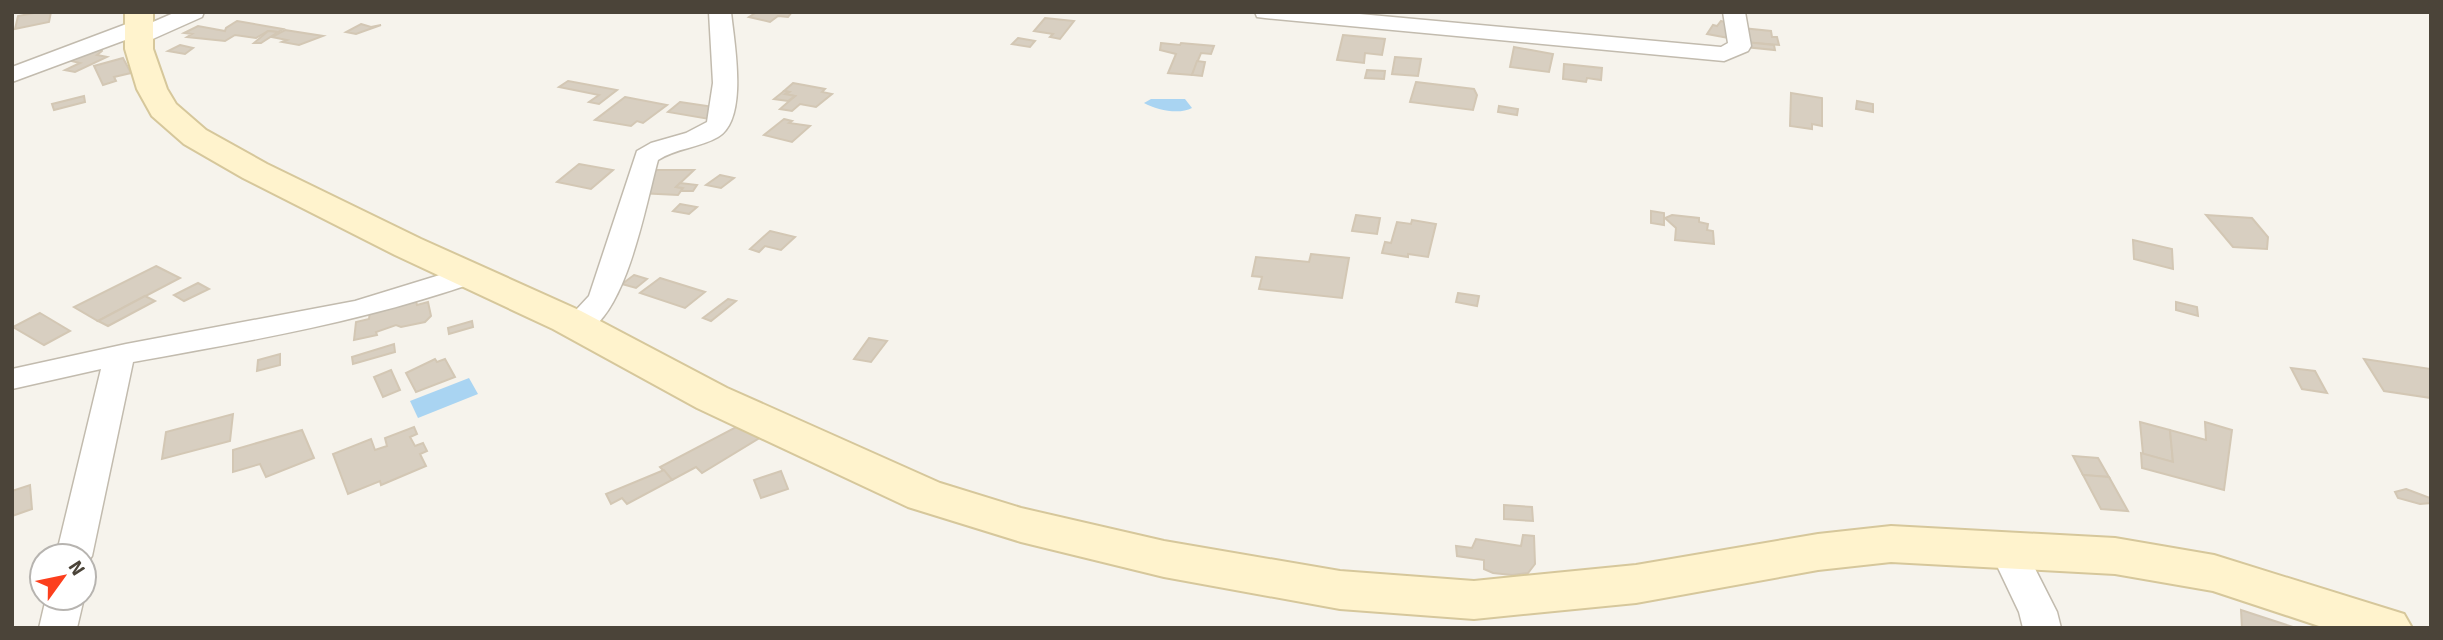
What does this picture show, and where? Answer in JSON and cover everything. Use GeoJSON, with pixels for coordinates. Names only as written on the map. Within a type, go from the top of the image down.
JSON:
{"type":"FeatureCollection","features":[{"type":"Feature","properties":{"kind":"main road"},"geometry":{"type":"LineString","coordinates":[[138,26],[139,49],[152,89],[163,108],[195,138],[255,171],[577,325],[712,398],[925,495],[1021,525],[1164,559],[1340,590],[1474,600],[1636,583],[1818,552],[1891,544],[2115,556],[2214,573],[2387,628]]}},
{"type":"Feature","properties":{"kind":"street"},"geometry":{"type":"LineString","coordinates":[[12,75],[138,26],[194,12]]}},
{"type":"Feature","properties":{"kind":"street"},"geometry":{"type":"LineString","coordinates":[[577,325],[602,299],[620,249],[646,156],[666,145],[712,131],[719,122],[725,78],[720,12]]}},
{"type":"Feature","properties":{"kind":"street"},"geometry":{"type":"LineString","coordinates":[[1265,12],[1724,54],[1740,46],[1734,12]]}},
{"type":"Feature","properties":{"kind":"street"},"geometry":{"type":"LineString","coordinates":[[12,379],[60,366],[407,297],[469,275]]}},
{"type":"Feature","properties":{"kind":"street"},"geometry":{"type":"LineString","coordinates":[[77,542],[119,356]]}},
{"type":"Feature","properties":{"kind":"street"},"geometry":{"type":"LineString","coordinates":[[2007,549],[2038,612],[2042,628]]}},
{"type":"Feature","properties":{"kind":"water"},"geometry":{"type":"Polygon","coordinates":[[[1151,99],[1185,99],[1192,108],[1168,111],[1144,103],[1151,99]]]}},
{"type":"Feature","properties":{"kind":"water"},"geometry":{"type":"Polygon","coordinates":[[[469,378],[478,394],[418,418],[410,401],[469,378]]]}},
{"type":"Feature","properties":{"kind":"building"},"geometry":{"type":"Polygon","coordinates":[[[51,12],[49,22],[15,29],[18,16],[51,12]]]}},
{"type":"Feature","properties":{"kind":"building"},"geometry":{"type":"Polygon","coordinates":[[[757,12],[792,12],[788,17],[778,16],[770,22],[749,17],[757,12]]]}},
{"type":"Feature","properties":{"kind":"building"},"geometry":{"type":"Polygon","coordinates":[[[1045,18],[1074,21],[1060,39],[1050,37],[1053,34],[1034,31],[1045,18]]]}},
{"type":"Feature","properties":{"kind":"building"},"geometry":{"type":"Polygon","coordinates":[[[237,21],[283,29],[278,32],[268,31],[256,38],[235,35],[225,41],[187,37],[192,34],[184,33],[198,26],[225,31],[237,21]]]}},
{"type":"Feature","properties":{"kind":"building"},"geometry":{"type":"Polygon","coordinates":[[[1721,21],[1732,24],[1734,39],[1707,34],[1713,25],[1717,26],[1721,21]]]}},
{"type":"Feature","properties":{"kind":"building"},"geometry":{"type":"Polygon","coordinates":[[[361,24],[371,27],[381,25],[356,34],[346,32],[361,24]]]}},
{"type":"Feature","properties":{"kind":"building"},"geometry":{"type":"Polygon","coordinates":[[[1742,28],[1771,31],[1772,37],[1777,37],[1779,45],[1744,42],[1742,28]]]}},
{"type":"Feature","properties":{"kind":"building"},"geometry":{"type":"Polygon","coordinates":[[[285,30],[323,36],[299,45],[272,37],[285,30]]]}},
{"type":"Feature","properties":{"kind":"building"},"geometry":{"type":"Polygon","coordinates":[[[268,31],[278,32],[261,43],[254,43],[268,31]]]}},
{"type":"Feature","properties":{"kind":"building"},"geometry":{"type":"Polygon","coordinates":[[[1343,35],[1385,39],[1382,55],[1365,53],[1364,63],[1337,60],[1343,35]]]}},
{"type":"Feature","properties":{"kind":"building"},"geometry":{"type":"Polygon","coordinates":[[[1018,38],[1035,41],[1030,47],[1012,44],[1018,38]]]}},
{"type":"Feature","properties":{"kind":"building"},"geometry":{"type":"Polygon","coordinates":[[[1744,42],[1774,45],[1775,50],[1745,47],[1744,42]]]}},
{"type":"Feature","properties":{"kind":"building"},"geometry":{"type":"Polygon","coordinates":[[[1161,43],[1214,46],[1211,54],[1201,53],[1192,75],[1168,73],[1176,54],[1160,50],[1161,43]]]}},
{"type":"Feature","properties":{"kind":"building"},"geometry":{"type":"Polygon","coordinates":[[[180,45],[193,48],[185,54],[168,51],[180,45]]]}},
{"type":"Feature","properties":{"kind":"building"},"geometry":{"type":"Polygon","coordinates":[[[1514,47],[1553,54],[1549,72],[1510,67],[1514,47]]]}},
{"type":"Feature","properties":{"kind":"building"},"geometry":{"type":"Polygon","coordinates":[[[101,48],[102,51],[97,55],[107,57],[75,72],[65,70],[80,63],[63,59],[101,48]]]}},
{"type":"Feature","properties":{"kind":"building"},"geometry":{"type":"Polygon","coordinates":[[[1395,57],[1421,59],[1418,76],[1392,74],[1395,57]]]}},
{"type":"Feature","properties":{"kind":"building"},"geometry":{"type":"Polygon","coordinates":[[[123,58],[131,73],[114,77],[116,81],[103,85],[94,66],[123,58]]]}},
{"type":"Feature","properties":{"kind":"building"},"geometry":{"type":"Polygon","coordinates":[[[1197,61],[1205,62],[1202,76],[1192,75],[1197,61]]]}},
{"type":"Feature","properties":{"kind":"building"},"geometry":{"type":"Polygon","coordinates":[[[1564,64],[1602,68],[1601,80],[1587,78],[1586,82],[1563,79],[1564,64]]]}},
{"type":"Feature","properties":{"kind":"building"},"geometry":{"type":"Polygon","coordinates":[[[1367,70],[1385,71],[1384,79],[1365,78],[1367,70]]]}},
{"type":"Feature","properties":{"kind":"building"},"geometry":{"type":"Polygon","coordinates":[[[568,81],[617,90],[599,104],[589,102],[599,95],[559,87],[568,81]]]}},
{"type":"Feature","properties":{"kind":"building"},"geometry":{"type":"Polygon","coordinates":[[[1416,82],[1474,89],[1477,95],[1473,110],[1410,102],[1416,82]]]}},
{"type":"Feature","properties":{"kind":"building"},"geometry":{"type":"Polygon","coordinates":[[[793,83],[825,89],[822,92],[832,94],[816,107],[800,104],[792,111],[780,109],[795,96],[785,94],[789,92],[784,91],[793,83]]]}},
{"type":"Feature","properties":{"kind":"building"},"geometry":{"type":"Polygon","coordinates":[[[784,91],[789,92],[785,94],[795,96],[788,101],[774,99],[784,91]]]}},
{"type":"Feature","properties":{"kind":"building"},"geometry":{"type":"Polygon","coordinates":[[[1791,93],[1822,98],[1822,126],[1812,124],[1812,129],[1790,126],[1791,93]]]}},
{"type":"Feature","properties":{"kind":"building"},"geometry":{"type":"Polygon","coordinates":[[[84,96],[85,102],[54,110],[52,104],[84,96]]]}},
{"type":"Feature","properties":{"kind":"building"},"geometry":{"type":"Polygon","coordinates":[[[625,97],[667,105],[643,123],[637,121],[631,126],[595,120],[625,97]]]}},
{"type":"Feature","properties":{"kind":"building"},"geometry":{"type":"Polygon","coordinates":[[[1857,101],[1873,104],[1873,112],[1856,109],[1857,101]]]}},
{"type":"Feature","properties":{"kind":"building"},"geometry":{"type":"Polygon","coordinates":[[[680,102],[714,107],[709,119],[668,112],[680,102]]]}},
{"type":"Feature","properties":{"kind":"building"},"geometry":{"type":"Polygon","coordinates":[[[1499,106],[1518,109],[1517,115],[1498,112],[1499,106]]]}},
{"type":"Feature","properties":{"kind":"building"},"geometry":{"type":"Polygon","coordinates":[[[784,119],[792,121],[789,123],[810,126],[792,142],[764,135],[784,119]]]}},
{"type":"Feature","properties":{"kind":"building"},"geometry":{"type":"Polygon","coordinates":[[[579,164],[613,170],[591,189],[557,182],[579,164]]]}},
{"type":"Feature","properties":{"kind":"building"},"geometry":{"type":"Polygon","coordinates":[[[648,170],[694,170],[676,187],[683,188],[678,195],[639,193],[648,170]]]}},
{"type":"Feature","properties":{"kind":"building"},"geometry":{"type":"Polygon","coordinates":[[[720,175],[734,178],[721,188],[706,185],[720,175]]]}},
{"type":"Feature","properties":{"kind":"building"},"geometry":{"type":"Polygon","coordinates":[[[680,183],[697,185],[693,191],[681,191],[683,188],[676,187],[680,183]]]}},
{"type":"Feature","properties":{"kind":"building"},"geometry":{"type":"Polygon","coordinates":[[[680,204],[697,207],[689,214],[673,211],[680,204]]]}},
{"type":"Feature","properties":{"kind":"building"},"geometry":{"type":"Polygon","coordinates":[[[1651,211],[1664,213],[1664,225],[1651,223],[1651,211]]]}},
{"type":"Feature","properties":{"kind":"building"},"geometry":{"type":"Polygon","coordinates":[[[1356,215],[1380,218],[1377,234],[1352,231],[1356,215]]]}},
{"type":"Feature","properties":{"kind":"building"},"geometry":{"type":"Polygon","coordinates":[[[1672,215],[1699,218],[1699,222],[1708,224],[1707,230],[1713,231],[1714,244],[1675,240],[1676,228],[1665,218],[1672,215]]]}},
{"type":"Feature","properties":{"kind":"building"},"geometry":{"type":"Polygon","coordinates":[[[2206,215],[2252,218],[2268,237],[2267,249],[2233,247],[2206,215]]]}},
{"type":"Feature","properties":{"kind":"building"},"geometry":{"type":"Polygon","coordinates":[[[1412,220],[1436,224],[1428,257],[1382,253],[1385,242],[1391,243],[1397,222],[1411,224],[1412,220]]]}},
{"type":"Feature","properties":{"kind":"building"},"geometry":{"type":"Polygon","coordinates":[[[770,231],[795,237],[781,250],[765,246],[759,252],[750,249],[770,231]]]}},
{"type":"Feature","properties":{"kind":"building"},"geometry":{"type":"Polygon","coordinates":[[[2133,240],[2172,249],[2173,269],[2134,259],[2133,240]]]}},
{"type":"Feature","properties":{"kind":"building"},"geometry":{"type":"Polygon","coordinates":[[[1311,254],[1349,258],[1342,298],[1259,289],[1262,277],[1252,276],[1256,257],[1309,262],[1311,254]]]}},
{"type":"Feature","properties":{"kind":"building"},"geometry":{"type":"Polygon","coordinates":[[[156,266],[180,278],[98,321],[74,307],[156,266]]]}},
{"type":"Feature","properties":{"kind":"building"},"geometry":{"type":"Polygon","coordinates":[[[634,275],[647,279],[636,288],[622,284],[634,275]]]}},
{"type":"Feature","properties":{"kind":"building"},"geometry":{"type":"Polygon","coordinates":[[[660,278],[705,292],[685,308],[640,293],[660,278]]]}},
{"type":"Feature","properties":{"kind":"building"},"geometry":{"type":"Polygon","coordinates":[[[198,283],[209,289],[184,301],[174,295],[198,283]]]}},
{"type":"Feature","properties":{"kind":"building"},"geometry":{"type":"Polygon","coordinates":[[[1458,293],[1479,296],[1477,306],[1456,302],[1458,293]]]}},
{"type":"Feature","properties":{"kind":"building"},"geometry":{"type":"Polygon","coordinates":[[[145,296],[155,301],[108,326],[98,321],[145,296]]]}},
{"type":"Feature","properties":{"kind":"building"},"geometry":{"type":"Polygon","coordinates":[[[728,299],[736,301],[711,321],[703,318],[728,299]]]}},
{"type":"Feature","properties":{"kind":"building"},"geometry":{"type":"Polygon","coordinates":[[[416,301],[417,305],[428,302],[431,316],[425,322],[401,327],[396,325],[376,332],[377,335],[354,340],[356,322],[369,319],[370,311],[416,301]]]}},
{"type":"Feature","properties":{"kind":"building"},"geometry":{"type":"Polygon","coordinates":[[[2176,302],[2197,307],[2198,316],[2176,310],[2176,302]]]}},
{"type":"Feature","properties":{"kind":"building"},"geometry":{"type":"Polygon","coordinates":[[[40,313],[70,331],[44,345],[13,327],[40,313]]]}},
{"type":"Feature","properties":{"kind":"building"},"geometry":{"type":"Polygon","coordinates":[[[472,321],[473,327],[449,334],[448,328],[472,321]]]}},
{"type":"Feature","properties":{"kind":"building"},"geometry":{"type":"Polygon","coordinates":[[[869,338],[887,341],[871,362],[854,359],[869,338]]]}},
{"type":"Feature","properties":{"kind":"building"},"geometry":{"type":"Polygon","coordinates":[[[394,344],[395,352],[353,364],[352,357],[394,344]]]}},
{"type":"Feature","properties":{"kind":"building"},"geometry":{"type":"Polygon","coordinates":[[[280,354],[280,365],[257,371],[258,360],[280,354]]]}},
{"type":"Feature","properties":{"kind":"building"},"geometry":{"type":"Polygon","coordinates":[[[435,359],[437,362],[445,359],[455,377],[416,392],[406,373],[435,359]]]}},
{"type":"Feature","properties":{"kind":"building"},"geometry":{"type":"Polygon","coordinates":[[[2364,359],[2431,369],[2431,398],[2384,391],[2364,359]]]}},
{"type":"Feature","properties":{"kind":"building"},"geometry":{"type":"Polygon","coordinates":[[[2291,368],[2315,371],[2327,393],[2302,389],[2291,368]]]}},
{"type":"Feature","properties":{"kind":"building"},"geometry":{"type":"Polygon","coordinates":[[[391,370],[400,390],[383,397],[374,377],[391,370]]]}},
{"type":"Feature","properties":{"kind":"building"},"geometry":{"type":"Polygon","coordinates":[[[233,414],[230,441],[162,459],[166,432],[233,414]]]}},
{"type":"Feature","properties":{"kind":"building"},"geometry":{"type":"Polygon","coordinates":[[[2140,422],[2170,430],[2173,462],[2143,454],[2140,422]]]}},
{"type":"Feature","properties":{"kind":"building"},"geometry":{"type":"Polygon","coordinates":[[[2205,422],[2232,430],[2224,490],[2142,468],[2141,453],[2173,462],[2170,430],[2206,440],[2205,422]]]}},
{"type":"Feature","properties":{"kind":"building"},"geometry":{"type":"Polygon","coordinates":[[[738,426],[761,437],[702,473],[696,467],[672,480],[660,467],[738,426]]]}},
{"type":"Feature","properties":{"kind":"building"},"geometry":{"type":"Polygon","coordinates":[[[414,427],[417,434],[410,437],[415,446],[423,443],[427,451],[420,454],[426,466],[381,485],[380,481],[348,494],[333,454],[371,439],[375,450],[387,446],[385,438],[414,427]]]}},
{"type":"Feature","properties":{"kind":"building"},"geometry":{"type":"Polygon","coordinates":[[[302,430],[314,458],[266,477],[260,464],[233,472],[233,450],[302,430]]]}},
{"type":"Feature","properties":{"kind":"building"},"geometry":{"type":"Polygon","coordinates":[[[2073,456],[2098,458],[2109,477],[2083,475],[2073,456]]]}},
{"type":"Feature","properties":{"kind":"building"},"geometry":{"type":"Polygon","coordinates":[[[664,470],[672,480],[627,504],[622,498],[611,504],[606,494],[664,470]]]}},
{"type":"Feature","properties":{"kind":"building"},"geometry":{"type":"Polygon","coordinates":[[[781,471],[788,489],[761,498],[754,480],[781,471]]]}},
{"type":"Feature","properties":{"kind":"building"},"geometry":{"type":"Polygon","coordinates":[[[2083,475],[2109,477],[2128,511],[2101,509],[2083,475]]]}},
{"type":"Feature","properties":{"kind":"building"},"geometry":{"type":"Polygon","coordinates":[[[30,485],[32,509],[12,516],[12,491],[30,485]]]}},
{"type":"Feature","properties":{"kind":"building"},"geometry":{"type":"Polygon","coordinates":[[[2406,489],[2430,498],[2431,503],[2420,504],[2398,498],[2395,492],[2406,489]]]}},
{"type":"Feature","properties":{"kind":"building"},"geometry":{"type":"Polygon","coordinates":[[[1504,505],[1532,507],[1533,521],[1504,519],[1504,505]]]}},
{"type":"Feature","properties":{"kind":"building"},"geometry":{"type":"Polygon","coordinates":[[[1523,535],[1534,536],[1535,564],[1528,573],[1493,573],[1484,569],[1484,560],[1457,556],[1456,546],[1472,548],[1476,539],[1521,546],[1523,535]]]}},
{"type":"Feature","properties":{"kind":"building"},"geometry":{"type":"Polygon","coordinates":[[[2241,610],[2296,628],[2242,628],[2241,610]]]}}]}
